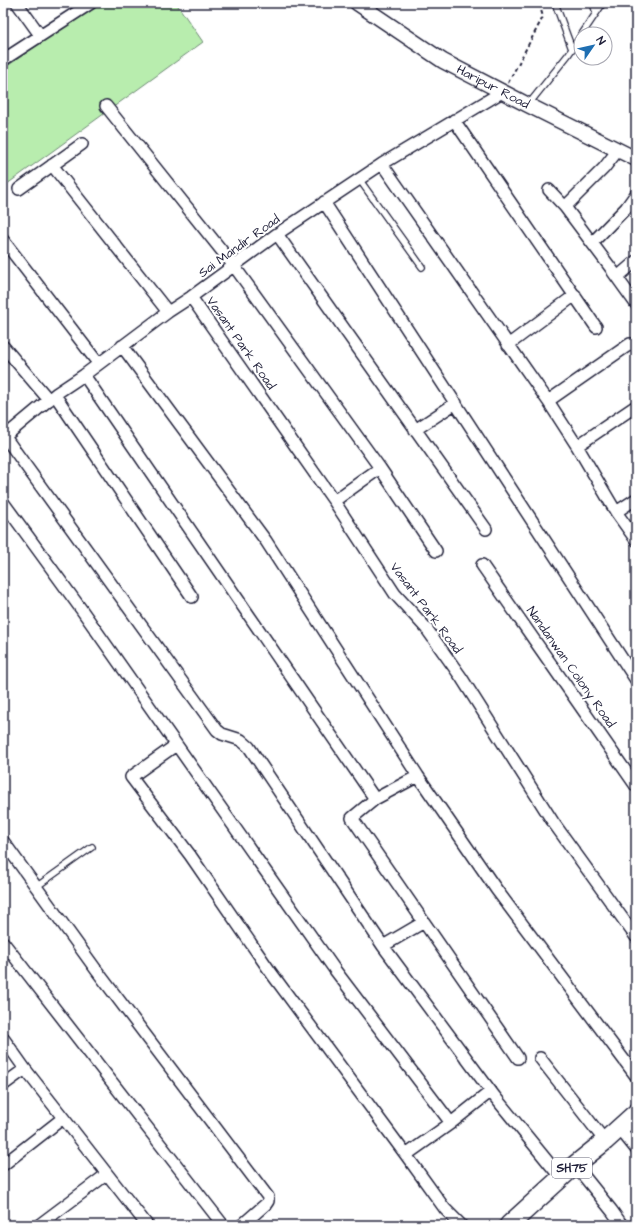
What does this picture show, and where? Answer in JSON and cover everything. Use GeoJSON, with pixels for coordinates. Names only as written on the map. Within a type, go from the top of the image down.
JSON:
{"type":"FeatureCollection","features":[{"type":"Feature","properties":{"kind":"main road","name":"SH75"},"geometry":{"type":"LineString","coordinates":[[517,1222],[575,1165],[636,1113]]}},
{"type":"Feature","properties":{"kind":"street"},"geometry":{"type":"LineString","coordinates":[[17,3],[40,35]]}},
{"type":"Feature","properties":{"kind":"street"},"geometry":{"type":"LineString","coordinates":[[3,60],[92,3]]}},
{"type":"Feature","properties":{"kind":"street","name":"Haripur Road"},"geometry":{"type":"LineString","coordinates":[[357,3],[443,61],[636,159]]}},
{"type":"Feature","properties":{"kind":"street","name":"Sai Mandir Road"},"geometry":{"type":"LineString","coordinates":[[4,437],[98,363],[277,234],[382,164],[503,91]]}},
{"type":"Feature","properties":{"kind":"street"},"geometry":{"type":"LineString","coordinates":[[106,106],[234,266],[380,468],[436,551]]}},
{"type":"Feature","properties":{"kind":"street"},"geometry":{"type":"LineString","coordinates":[[454,120],[596,327]]}},
{"type":"Feature","properties":{"kind":"street"},"geometry":{"type":"LineString","coordinates":[[19,189],[82,144]]}},
{"type":"Feature","properties":{"kind":"street"},"geometry":{"type":"LineString","coordinates":[[565,207],[604,168],[618,150]]}},
{"type":"Feature","properties":{"kind":"street"},"geometry":{"type":"LineString","coordinates":[[382,164],[548,402],[577,446],[616,512],[636,540]]}},
{"type":"Feature","properties":{"kind":"street"},"geometry":{"type":"LineString","coordinates":[[52,165],[168,312]]}},
{"type":"Feature","properties":{"kind":"street"},"geometry":{"type":"LineString","coordinates":[[549,190],[565,207],[636,304]]}},
{"type":"Feature","properties":{"kind":"street"},"geometry":{"type":"LineString","coordinates":[[592,243],[626,208],[636,194]]}},
{"type":"Feature","properties":{"kind":"street"},"geometry":{"type":"LineString","coordinates":[[324,202],[636,680]]}},
{"type":"Feature","properties":{"kind":"street"},"geometry":{"type":"LineString","coordinates":[[277,234],[486,529]]}},
{"type":"Feature","properties":{"kind":"street"},"geometry":{"type":"LineString","coordinates":[[3,240],[98,363]]}},
{"type":"Feature","properties":{"kind":"street"},"geometry":{"type":"LineString","coordinates":[[613,272],[616,275],[620,274],[636,261]]}},
{"type":"Feature","properties":{"kind":"street"},"geometry":{"type":"LineString","coordinates":[[508,345],[575,295]]}},
{"type":"Feature","properties":{"kind":"street","name":"Vasant Park Road"},"geometry":{"type":"LineString","coordinates":[[191,297],[334,501],[395,594],[426,628],[461,677],[553,822],[636,938]]}},
{"type":"Feature","properties":{"kind":"street"},"geometry":{"type":"LineString","coordinates":[[548,402],[630,344]]}},
{"type":"Feature","properties":{"kind":"street"},"geometry":{"type":"LineString","coordinates":[[3,346],[52,398],[192,597]]}},
{"type":"Feature","properties":{"kind":"street"},"geometry":{"type":"LineString","coordinates":[[122,346],[266,541],[418,776],[496,889],[636,1076]]}},
{"type":"Feature","properties":{"kind":"street"},"geometry":{"type":"LineString","coordinates":[[84,375],[375,799]]}},
{"type":"Feature","properties":{"kind":"street"},"geometry":{"type":"LineString","coordinates":[[415,430],[456,403]]}},
{"type":"Feature","properties":{"kind":"street"},"geometry":{"type":"LineString","coordinates":[[577,446],[636,406]]}},
{"type":"Feature","properties":{"kind":"street"},"geometry":{"type":"LineString","coordinates":[[4,437],[217,730],[222,734],[241,740],[249,747],[384,946],[490,1092],[561,1178]]}},
{"type":"Feature","properties":{"kind":"street"},"geometry":{"type":"LineString","coordinates":[[334,501],[380,468]]}},
{"type":"Feature","properties":{"kind":"street"},"geometry":{"type":"LineString","coordinates":[[616,512],[636,499]]}},
{"type":"Feature","properties":{"kind":"street"},"geometry":{"type":"LineString","coordinates":[[3,502],[81,609],[335,970],[451,1123]]}},
{"type":"Feature","properties":{"kind":"street","name":"Nandanwan Colony Road"},"geometry":{"type":"LineString","coordinates":[[482,565],[636,786]]}},
{"type":"Feature","properties":{"kind":"street"},"geometry":{"type":"LineString","coordinates":[[176,745],[131,777],[190,855],[272,974],[406,1156],[445,1208],[461,1225]]}},
{"type":"Feature","properties":{"kind":"street"},"geometry":{"type":"LineString","coordinates":[[418,776],[375,799],[352,818],[518,1058]]}},
{"type":"Feature","properties":{"kind":"street"},"geometry":{"type":"LineString","coordinates":[[3,841],[97,971],[268,1196],[268,1201],[266,1204],[242,1225]]}},
{"type":"Feature","properties":{"kind":"street"},"geometry":{"type":"LineString","coordinates":[[384,946],[424,922]]}},
{"type":"Feature","properties":{"kind":"street"},"geometry":{"type":"LineString","coordinates":[[3,942],[223,1225]]}},
{"type":"Feature","properties":{"kind":"street"},"geometry":{"type":"LineString","coordinates":[[3,1038],[24,1069],[147,1225]]}},
{"type":"Feature","properties":{"kind":"street"},"geometry":{"type":"LineString","coordinates":[[540,1058],[605,1141]]}},
{"type":"Feature","properties":{"kind":"street"},"geometry":{"type":"LineString","coordinates":[[3,1085],[24,1069]]}},
{"type":"Feature","properties":{"kind":"street"},"geometry":{"type":"LineString","coordinates":[[406,1156],[490,1092]]}},
{"type":"Feature","properties":{"kind":"street"},"geometry":{"type":"LineString","coordinates":[[3,1165],[63,1118]]}},
{"type":"Feature","properties":{"kind":"street"},"geometry":{"type":"LineString","coordinates":[[619,1128],[636,1149]]}},
{"type":"Feature","properties":{"kind":"street"},"geometry":{"type":"LineString","coordinates":[[575,1165],[622,1225]]}},
{"type":"Feature","properties":{"kind":"street"},"geometry":{"type":"LineString","coordinates":[[39,1225],[107,1174]]}},
{"type":"Feature","properties":{"kind":"lane"},"geometry":{"type":"LineString","coordinates":[[528,105],[572,50],[555,3]]}},
{"type":"Feature","properties":{"kind":"lane"},"geometry":{"type":"LineString","coordinates":[[593,3],[596,13]]}},
{"type":"Feature","properties":{"kind":"lane"},"geometry":{"type":"LineString","coordinates":[[588,26],[603,3]]}},
{"type":"Feature","properties":{"kind":"lane"},"geometry":{"type":"LineString","coordinates":[[359,179],[422,267]]}},
{"type":"Feature","properties":{"kind":"lane"},"geometry":{"type":"LineString","coordinates":[[36,887],[92,848]]}},
{"type":"Feature","properties":{"kind":"path"},"geometry":{"type":"LineString","coordinates":[[503,91],[543,17],[539,3]]}},
{"type":"Feature","properties":{"kind":"green space"},"geometry":{"type":"Polygon","coordinates":[[[98,3],[176,3],[203,42],[3,187],[3,69],[98,3]]]}}]}
